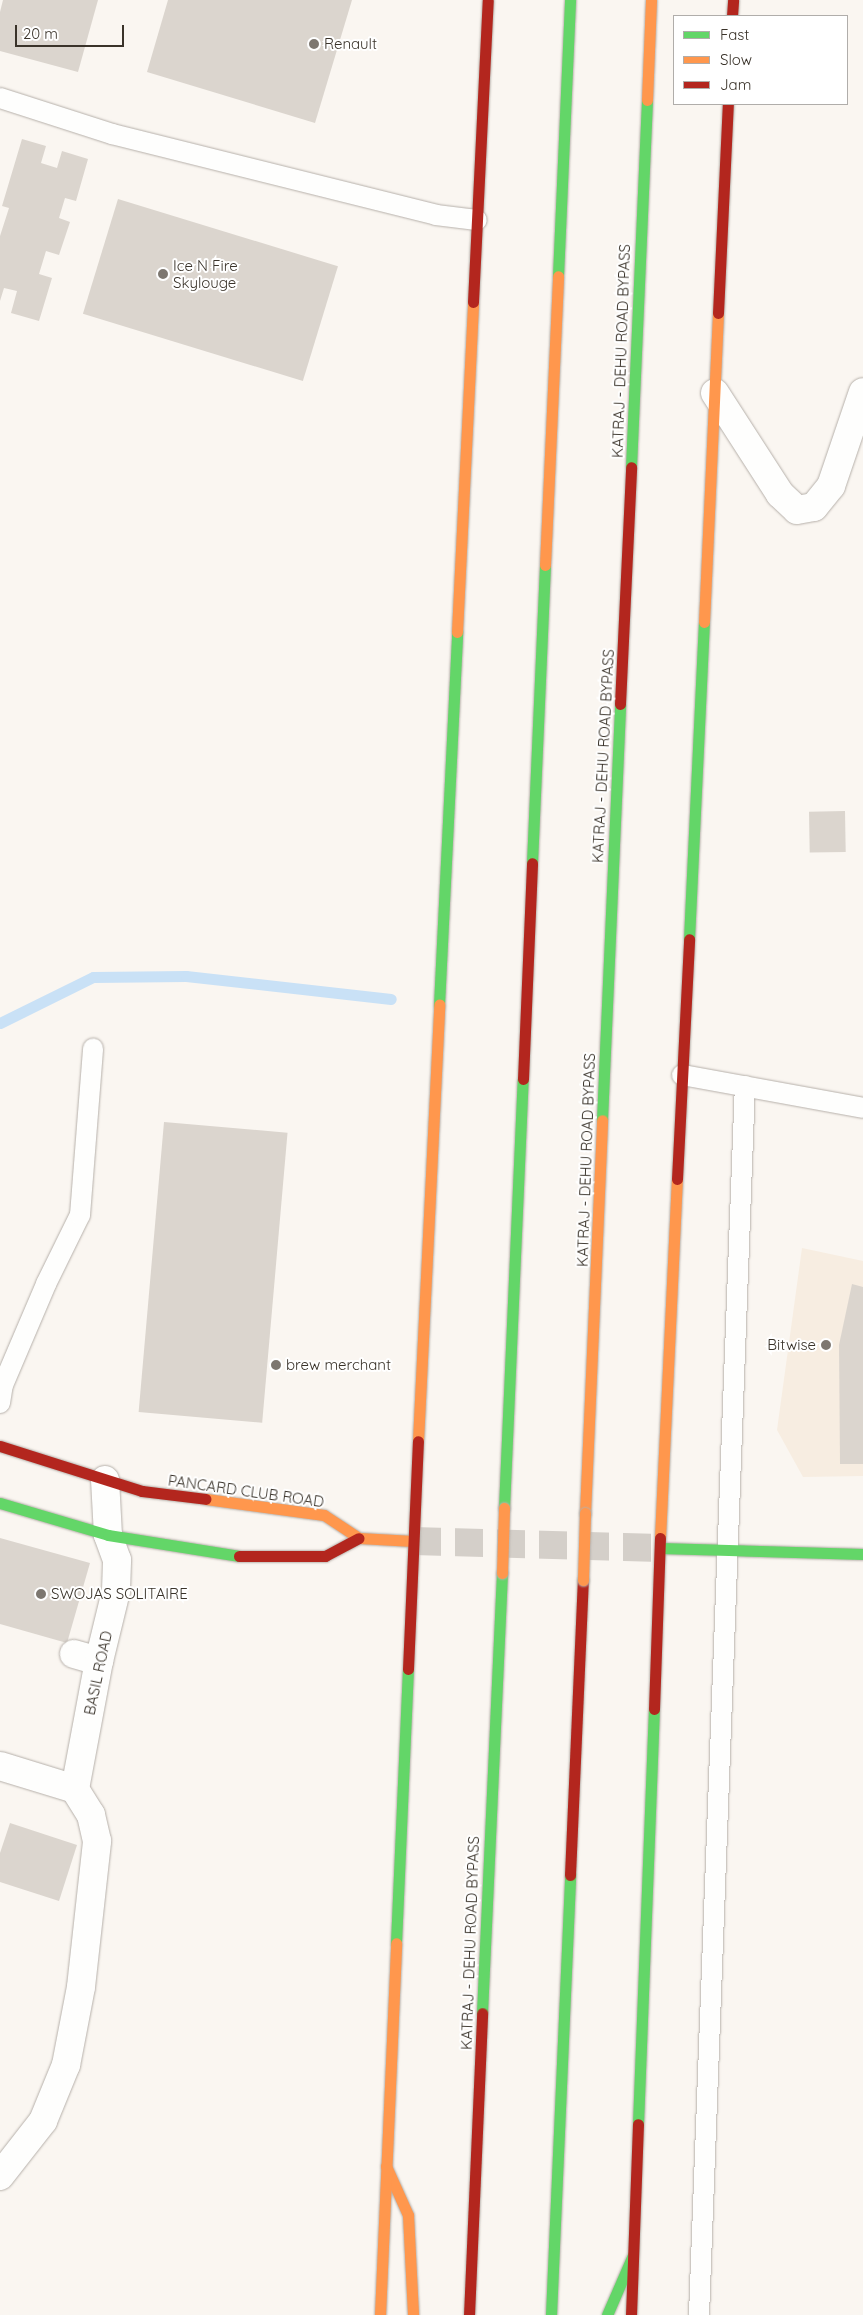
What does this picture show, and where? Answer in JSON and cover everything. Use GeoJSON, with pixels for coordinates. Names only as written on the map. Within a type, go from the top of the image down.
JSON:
{"type":"FeatureCollection","features":[{"type":"Feature","properties":{"kind":"main road"},"geometry":{"type":"LineString","coordinates":[[380,2315],[413,1541],[488,0]]}},
{"type":"Feature","properties":{"kind":"main road","name":"KATRAJ - DEHU ROAD BYPASS"},"geometry":{"type":"LineString","coordinates":[[469,2315],[570,0]]}},
{"type":"Feature","properties":{"kind":"main road","name":"KATRAJ - DEHU ROAD BYPASS"},"geometry":{"type":"LineString","coordinates":[[551,2315],[651,0]]}},
{"type":"Feature","properties":{"kind":"main road"},"geometry":{"type":"LineString","coordinates":[[732,15],[733,0]]}},
{"type":"Feature","properties":{"kind":"main road"},"geometry":{"type":"LineString","coordinates":[[631,2315],[660,1548],[728,105]]}},
{"type":"Feature","properties":{"kind":"main road","name":"PANCARD CLUB ROAD"},"geometry":{"type":"LineString","coordinates":[[0,1446],[142,1491],[324,1515],[359,1538]]}},
{"type":"Feature","properties":{"kind":"main road"},"geometry":{"type":"LineString","coordinates":[[0,1503],[108,1535],[227,1556],[324,1556],[359,1538],[413,1541]]}},
{"type":"Feature","properties":{"kind":"main road"},"geometry":{"type":"LineString","coordinates":[[660,1548],[863,1554]]}},
{"type":"Feature","properties":{"kind":"main road"},"geometry":{"type":"LineString","coordinates":[[386,2166],[408,2216],[413,2315]]}},
{"type":"Feature","properties":{"kind":"main road"},"geometry":{"type":"LineString","coordinates":[[608,2315],[634,2255]]}},
{"type":"Feature","properties":{"kind":"street"},"geometry":{"type":"LineString","coordinates":[[715,393],[780,494],[797,510],[814,507],[830,486],[863,392]]}},
{"type":"Feature","properties":{"kind":"street","name":"BASIL ROAD"},"geometry":{"type":"LineString","coordinates":[[75,1789],[87,1658],[116,1591],[117,1560],[108,1535],[105,1480]]}},
{"type":"Feature","properties":{"kind":"street"},"geometry":{"type":"LineString","coordinates":[[0,1766],[75,1789],[91,1815],[97,1842],[80,1988],[68,2055],[43,2121],[0,2176]]}},
{"type":"Feature","properties":{"kind":"lane"},"geometry":{"type":"LineString","coordinates":[[0,98],[112,134],[436,215],[477,220]]}},
{"type":"Feature","properties":{"kind":"lane"},"geometry":{"type":"LineString","coordinates":[[0,1403],[3,1385],[46,1284],[80,1215],[93,1050]]}},
{"type":"Feature","properties":{"kind":"lane"},"geometry":{"type":"LineString","coordinates":[[682,1075],[863,1108]]}},
{"type":"Feature","properties":{"kind":"lane"},"geometry":{"type":"LineString","coordinates":[[699,2315],[745,1086]]}},
{"type":"Feature","properties":{"kind":"shaded area","name":"Bitwise"},"geometry":{"type":"Polygon","coordinates":[[[802,1248],[863,1261],[863,1476],[803,1477],[777,1430],[802,1248]]]}},
{"type":"Feature","properties":{"kind":"building"},"geometry":{"type":"Polygon","coordinates":[[[3,0],[98,0],[78,72],[0,51],[0,12],[3,0]]]}},
{"type":"Feature","properties":{"kind":"building"},"geometry":{"type":"Polygon","coordinates":[[[168,0],[352,0],[315,123],[147,72],[168,0]]]}},
{"type":"Feature","properties":{"kind":"building"},"geometry":{"type":"Polygon","coordinates":[[[22,139],[46,146],[41,163],[57,168],[62,151],[88,159],[76,201],[65,198],[59,218],[70,222],[59,255],[46,251],[39,274],[52,278],[39,321],[11,313],[17,291],[4,288],[0,301],[0,236],[9,208],[2,206],[22,139]]]}},
{"type":"Feature","properties":{"kind":"building"},"geometry":{"type":"Polygon","coordinates":[[[118,199],[338,266],[303,381],[83,314],[118,199]]]}},
{"type":"Feature","properties":{"kind":"building"},"geometry":{"type":"Polygon","coordinates":[[[845,811],[846,852],[810,853],[809,812],[845,811]]]}},
{"type":"Feature","properties":{"kind":"building"},"geometry":{"type":"Polygon","coordinates":[[[164,1122],[288,1133],[262,1423],[139,1412],[164,1122]]]}},
{"type":"Feature","properties":{"kind":"building"},"geometry":{"type":"Polygon","coordinates":[[[852,1284],[863,1287],[863,1464],[840,1464],[839,1345],[852,1284]]]}},
{"type":"Feature","properties":{"kind":"building","name":"SWOJAS SOLITAIRE"},"geometry":{"type":"Polygon","coordinates":[[[0,1538],[90,1563],[67,1643],[0,1624],[0,1538]]]}},
{"type":"Feature","properties":{"kind":"building"},"geometry":{"type":"Polygon","coordinates":[[[10,1823],[77,1845],[59,1901],[0,1882],[0,1853],[10,1823]]]}},
{"type":"Feature","properties":{"kind":"waterway"},"geometry":{"type":"LineString","coordinates":[[0,1023],[93,977],[186,976],[391,999]]}},
{"type":"Feature","properties":{"kind":"tunnel"},"geometry":{"type":"LineString","coordinates":[[413,1541],[660,1548]]}},
{"type":"Feature","properties":{"kind":"traffic: fast"},"geometry":{"type":"LineString","coordinates":[[558,276],[570,0]]}},
{"type":"Feature","properties":{"kind":"traffic: fast"},"geometry":{"type":"LineString","coordinates":[[631,467],[647,100]]}},
{"type":"Feature","properties":{"kind":"traffic: fast"},"geometry":{"type":"LineString","coordinates":[[532,863],[545,565]]}},
{"type":"Feature","properties":{"kind":"traffic: fast"},"geometry":{"type":"LineString","coordinates":[[689,939],[704,622]]}},
{"type":"Feature","properties":{"kind":"traffic: fast"},"geometry":{"type":"LineString","coordinates":[[439,1005],[457,632]]}},
{"type":"Feature","properties":{"kind":"traffic: fast"},"geometry":{"type":"LineString","coordinates":[[602,1120],[620,704]]}},
{"type":"Feature","properties":{"kind":"traffic: fast"},"geometry":{"type":"LineString","coordinates":[[504,1508],[523,1079]]}},
{"type":"Feature","properties":{"kind":"traffic: fast"},"geometry":{"type":"LineString","coordinates":[[0,1503],[108,1535],[239,1556]]}},
{"type":"Feature","properties":{"kind":"traffic: fast"},"geometry":{"type":"LineString","coordinates":[[660,1548],[863,1554]]}},
{"type":"Feature","properties":{"kind":"traffic: fast"},"geometry":{"type":"LineString","coordinates":[[482,2013],[502,1573]]}},
{"type":"Feature","properties":{"kind":"traffic: fast"},"geometry":{"type":"LineString","coordinates":[[396,1943],[408,1669]]}},
{"type":"Feature","properties":{"kind":"traffic: fast"},"geometry":{"type":"LineString","coordinates":[[638,2124],[654,1709]]}},
{"type":"Feature","properties":{"kind":"traffic: fast"},"geometry":{"type":"LineString","coordinates":[[551,2315],[570,1875]]}},
{"type":"Feature","properties":{"kind":"traffic: fast"},"geometry":{"type":"LineString","coordinates":[[607,2315],[633,2255]]}},
{"type":"Feature","properties":{"kind":"traffic: slow"},"geometry":{"type":"LineString","coordinates":[[647,100],[651,0]]}},
{"type":"Feature","properties":{"kind":"traffic: slow"},"geometry":{"type":"LineString","coordinates":[[545,565],[558,276]]}},
{"type":"Feature","properties":{"kind":"traffic: slow"},"geometry":{"type":"LineString","coordinates":[[457,632],[473,302]]}},
{"type":"Feature","properties":{"kind":"traffic: slow"},"geometry":{"type":"LineString","coordinates":[[704,622],[718,313]]}},
{"type":"Feature","properties":{"kind":"traffic: slow"},"geometry":{"type":"LineString","coordinates":[[418,1441],[439,1005]]}},
{"type":"Feature","properties":{"kind":"traffic: slow"},"geometry":{"type":"LineString","coordinates":[[585,1513],[602,1120]]}},
{"type":"Feature","properties":{"kind":"traffic: slow"},"geometry":{"type":"LineString","coordinates":[[660,1538],[677,1179]]}},
{"type":"Feature","properties":{"kind":"traffic: slow"},"geometry":{"type":"LineString","coordinates":[[206,1499],[324,1515],[359,1538],[413,1541]]}},
{"type":"Feature","properties":{"kind":"traffic: slow"},"geometry":{"type":"LineString","coordinates":[[502,1573],[504,1508]]}},
{"type":"Feature","properties":{"kind":"traffic: slow"},"geometry":{"type":"LineString","coordinates":[[583,1580],[585,1513]]}},
{"type":"Feature","properties":{"kind":"traffic: slow"},"geometry":{"type":"LineString","coordinates":[[380,2315],[396,1943]]}},
{"type":"Feature","properties":{"kind":"traffic: slow"},"geometry":{"type":"LineString","coordinates":[[386,2166],[408,2215],[413,2315]]}},
{"type":"Feature","properties":{"kind":"traffic: jam"},"geometry":{"type":"LineString","coordinates":[[473,302],[488,0]]}},
{"type":"Feature","properties":{"kind":"traffic: jam"},"geometry":{"type":"LineString","coordinates":[[732,15],[733,0]]}},
{"type":"Feature","properties":{"kind":"traffic: jam"},"geometry":{"type":"LineString","coordinates":[[718,313],[728,105]]}},
{"type":"Feature","properties":{"kind":"traffic: jam"},"geometry":{"type":"LineString","coordinates":[[620,704],[631,467]]}},
{"type":"Feature","properties":{"kind":"traffic: jam"},"geometry":{"type":"LineString","coordinates":[[523,1079],[532,863]]}},
{"type":"Feature","properties":{"kind":"traffic: jam"},"geometry":{"type":"LineString","coordinates":[[677,1179],[689,939]]}},
{"type":"Feature","properties":{"kind":"traffic: jam"},"geometry":{"type":"LineString","coordinates":[[408,1669],[418,1441]]}},
{"type":"Feature","properties":{"kind":"traffic: jam"},"geometry":{"type":"LineString","coordinates":[[0,1446],[142,1491],[206,1499]]}},
{"type":"Feature","properties":{"kind":"traffic: jam"},"geometry":{"type":"LineString","coordinates":[[239,1556],[325,1556],[359,1538]]}},
{"type":"Feature","properties":{"kind":"traffic: jam"},"geometry":{"type":"LineString","coordinates":[[654,1709],[660,1538]]}},
{"type":"Feature","properties":{"kind":"traffic: jam"},"geometry":{"type":"LineString","coordinates":[[570,1875],[583,1580]]}},
{"type":"Feature","properties":{"kind":"traffic: jam"},"geometry":{"type":"LineString","coordinates":[[469,2315],[482,2013]]}},
{"type":"Feature","properties":{"kind":"traffic: jam"},"geometry":{"type":"LineString","coordinates":[[631,2315],[638,2124]]}},
{"type":"Feature","properties":{"kind":"place","name":"Renault"},"geometry":{"type":"Point","coordinates":[314,44]}},
{"type":"Feature","properties":{"kind":"place","name":"Ice N Fire Skylouge"},"geometry":{"type":"Point","coordinates":[163,274]}},
{"type":"Feature","properties":{"kind":"place","name":"Bitwise"},"geometry":{"type":"Point","coordinates":[826,1345]}},
{"type":"Feature","properties":{"kind":"place","name":"brew merchant"},"geometry":{"type":"Point","coordinates":[276,1365]}},
{"type":"Feature","properties":{"kind":"place","name":"SWOJAS SOLITAIRE"},"geometry":{"type":"Point","coordinates":[41,1594]}}]}
